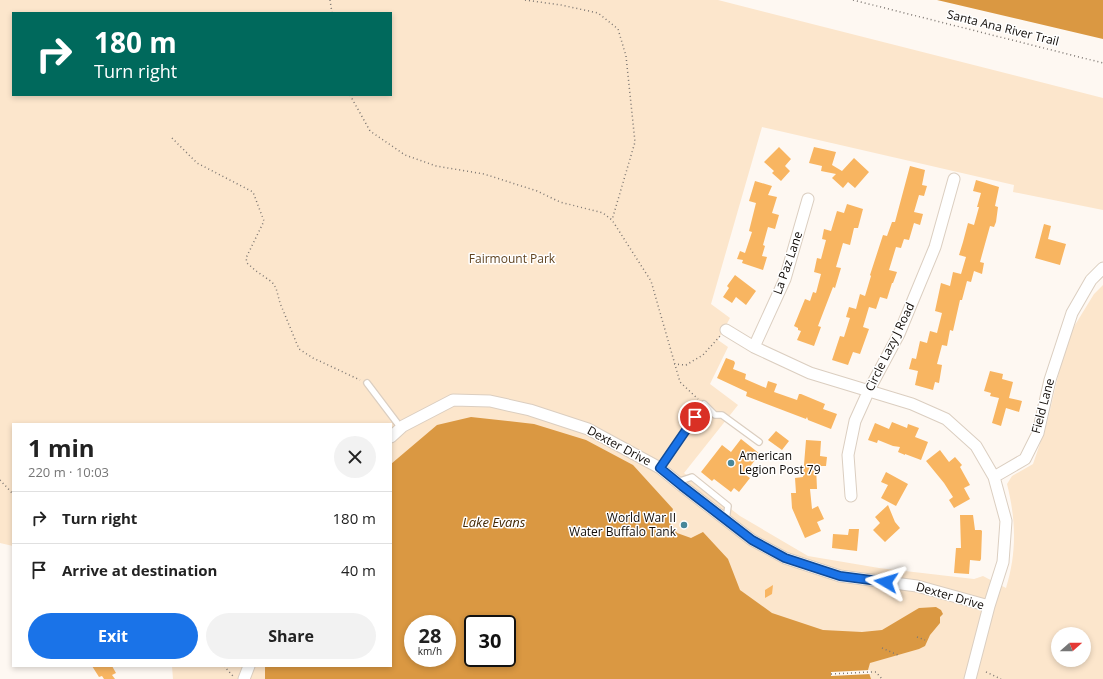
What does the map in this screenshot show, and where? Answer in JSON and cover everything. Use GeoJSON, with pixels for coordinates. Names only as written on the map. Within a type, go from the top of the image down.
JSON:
{"type":"FeatureCollection","features":[{"type":"Feature","properties":{"kind":"street","name":"Circle Lazy J Road"},"geometry":{"type":"LineString","coordinates":[[851,496],[848,455],[855,420],[869,390],[899,334],[935,247],[954,179]]}},
{"type":"Feature","properties":{"kind":"street","name":"La Paz Lane"},"geometry":{"type":"LineString","coordinates":[[754,347],[785,279],[808,199]]}},
{"type":"Feature","properties":{"kind":"street","name":"Field Lane"},"geometry":{"type":"LineString","coordinates":[[994,477],[1025,459],[1038,433],[1050,380],[1072,313],[1091,280],[1103,268]]}},
{"type":"Feature","properties":{"kind":"street"},"geometry":{"type":"LineString","coordinates":[[726,330],[754,347],[810,373],[912,404],[946,419],[976,446],[994,477],[1006,521],[1004,562],[989,606]]}},
{"type":"Feature","properties":{"kind":"street","name":"Dexter Drive"},"geometry":{"type":"LineString","coordinates":[[392,436],[401,428],[453,400],[490,401],[530,410],[588,429],[660,468],[752,540],[785,558],[840,576],[918,586],[989,606],[970,679]]}},
{"type":"Feature","properties":{"kind":"street"},"geometry":{"type":"LineString","coordinates":[[240,678],[248,667]]}},
{"type":"Feature","properties":{"kind":"lane"},"geometry":{"type":"LineString","coordinates":[[367,383],[401,428]]}},
{"type":"Feature","properties":{"kind":"lane"},"geometry":{"type":"LineString","coordinates":[[660,468],[704,404],[715,415],[722,415],[759,442]]}},
{"type":"Feature","properties":{"kind":"path"},"geometry":{"type":"LineString","coordinates":[[330,0],[332,12]]}},
{"type":"Feature","properties":{"kind":"path"},"geometry":{"type":"LineString","coordinates":[[525,0],[561,5],[598,13],[618,29],[626,56],[635,142],[612,220]]}},
{"type":"Feature","properties":{"kind":"path","name":"Santa Ana River Trail"},"geometry":{"type":"LineString","coordinates":[[853,0],[1103,63]]}},
{"type":"Feature","properties":{"kind":"path"},"geometry":{"type":"LineString","coordinates":[[351,96],[370,131],[406,155],[436,166],[484,174],[537,191],[560,202],[604,212],[612,220],[651,281],[680,382],[704,404]]}},
{"type":"Feature","properties":{"kind":"path"},"geometry":{"type":"LineString","coordinates":[[172,138],[197,163],[254,192],[264,221],[246,258],[247,263],[272,282],[276,288],[299,349],[342,372],[367,383]]}},
{"type":"Feature","properties":{"kind":"path"},"geometry":{"type":"LineString","coordinates":[[674,364],[686,364],[703,355],[726,330]]}},
{"type":"Feature","properties":{"kind":"path"},"geometry":{"type":"LineString","coordinates":[[0,480],[12,493]]}},
{"type":"Feature","properties":{"kind":"path"},"geometry":{"type":"LineString","coordinates":[[917,637],[925,640]]}},
{"type":"Feature","properties":{"kind":"path"},"geometry":{"type":"LineString","coordinates":[[882,648],[900,656]]}},
{"type":"Feature","properties":{"kind":"path"},"geometry":{"type":"LineString","coordinates":[[225,667],[240,678]]}},
{"type":"Feature","properties":{"kind":"path"},"geometry":{"type":"LineString","coordinates":[[831,674],[876,672],[882,679]]}},
{"type":"Feature","properties":{"kind":"path"},"geometry":{"type":"LineString","coordinates":[[986,672],[1001,679]]}},
{"type":"Feature","properties":{"kind":"green space","name":"Fairmount Park"},"geometry":{"type":"Polygon","coordinates":[[[0,0],[718,0],[1103,98],[1103,210],[1013,192],[1014,185],[762,127],[711,304],[730,318],[718,340],[728,347],[710,384],[738,405],[684,473],[740,516],[808,556],[879,568],[974,579],[983,576],[1006,588],[1010,575],[1014,549],[1014,523],[1007,484],[1012,476],[1033,464],[1047,423],[1067,338],[1094,294],[1103,285],[1103,679],[173,679],[172,667],[392,667],[392,423],[12,423],[12,546],[0,543],[0,0]]]}},
{"type":"Feature","properties":{"kind":"water"},"geometry":{"type":"Polygon","coordinates":[[[937,0],[1103,0],[1103,39],[937,0]]]}},
{"type":"Feature","properties":{"kind":"water","name":"Lake Evans"},"geometry":{"type":"Polygon","coordinates":[[[471,417],[534,424],[586,440],[633,465],[673,509],[669,521],[677,533],[691,538],[703,532],[728,559],[740,590],[772,613],[823,630],[862,632],[882,630],[919,608],[936,607],[941,610],[943,614],[940,617],[940,623],[930,635],[925,646],[870,663],[868,670],[871,679],[265,679],[265,667],[392,667],[392,463],[437,425],[471,417]]]}},
{"type":"Feature","properties":{"kind":"pier"},"geometry":{"type":"Polygon","coordinates":[[[870,670],[871,674],[831,676],[831,672],[870,670]]]}},
{"type":"Feature","properties":{"kind":"building"},"geometry":{"type":"Polygon","coordinates":[[[779,147],[791,159],[785,166],[790,171],[781,181],[772,173],[774,171],[764,162],[779,147]]]}},
{"type":"Feature","properties":{"kind":"building"},"geometry":{"type":"Polygon","coordinates":[[[814,147],[836,152],[832,165],[842,171],[854,158],[869,172],[855,188],[848,182],[843,188],[832,178],[836,174],[821,171],[822,166],[809,163],[814,147]]]}},
{"type":"Feature","properties":{"kind":"building"},"geometry":{"type":"Polygon","coordinates":[[[910,166],[925,170],[922,185],[927,186],[924,196],[919,195],[914,212],[923,214],[920,225],[914,223],[909,240],[904,239],[901,248],[896,247],[889,270],[897,272],[887,299],[880,297],[876,309],[869,307],[863,327],[869,329],[860,354],[853,352],[848,365],[832,360],[840,336],[844,337],[850,318],[846,317],[849,307],[856,309],[860,294],[865,296],[883,235],[887,236],[892,222],[895,222],[910,166]]]}},
{"type":"Feature","properties":{"kind":"building"},"geometry":{"type":"Polygon","coordinates":[[[976,180],[999,187],[995,206],[998,207],[996,222],[994,227],[990,226],[980,262],[984,263],[982,274],[974,271],[971,282],[967,281],[962,300],[960,300],[953,331],[950,330],[947,346],[942,345],[937,364],[942,365],[939,383],[935,382],[933,390],[915,385],[918,371],[909,369],[912,358],[916,359],[920,341],[927,343],[930,331],[937,333],[942,313],[935,311],[941,283],[950,286],[953,272],[961,274],[966,257],[959,255],[968,223],[974,225],[979,207],[977,207],[981,193],[973,191],[976,180]]]}},
{"type":"Feature","properties":{"kind":"building"},"geometry":{"type":"Polygon","coordinates":[[[755,181],[772,186],[768,195],[777,197],[772,213],[779,215],[775,229],[768,227],[763,245],[765,246],[762,256],[767,257],[763,270],[742,263],[743,260],[737,259],[740,251],[745,253],[752,232],[749,231],[756,203],[749,201],[755,181]]]}},
{"type":"Feature","properties":{"kind":"building"},"geometry":{"type":"Polygon","coordinates":[[[847,204],[863,209],[858,228],[854,228],[850,245],[843,243],[836,267],[841,268],[835,288],[833,287],[818,326],[821,327],[814,346],[797,340],[801,331],[794,326],[805,299],[810,301],[813,292],[816,293],[821,274],[814,272],[817,258],[821,259],[826,240],[822,239],[824,229],[831,231],[837,211],[844,213],[847,204]]]}},
{"type":"Feature","properties":{"kind":"building"},"geometry":{"type":"Polygon","coordinates":[[[1044,224],[1051,226],[1048,239],[1066,244],[1060,265],[1035,258],[1044,224]]]}},
{"type":"Feature","properties":{"kind":"building"},"geometry":{"type":"Polygon","coordinates":[[[735,275],[756,291],[746,305],[736,297],[732,303],[723,297],[729,288],[727,286],[735,275]]]}},
{"type":"Feature","properties":{"kind":"building"},"geometry":{"type":"Polygon","coordinates":[[[726,358],[734,361],[735,363],[733,369],[746,374],[745,379],[766,388],[768,381],[777,384],[774,392],[797,400],[799,394],[801,394],[825,404],[823,409],[837,414],[831,429],[808,420],[807,417],[806,419],[746,396],[747,392],[717,378],[726,358]]]}},
{"type":"Feature","properties":{"kind":"building"},"geometry":{"type":"Polygon","coordinates":[[[990,371],[1003,374],[1002,379],[1013,382],[1009,398],[1022,401],[1019,412],[1006,408],[1001,426],[992,423],[999,398],[990,396],[991,393],[984,391],[990,371]]]}},
{"type":"Feature","properties":{"kind":"building"},"geometry":{"type":"Polygon","coordinates":[[[892,422],[907,428],[908,424],[919,428],[915,437],[928,442],[921,460],[898,452],[900,447],[878,440],[877,443],[868,440],[875,423],[889,429],[892,422]]]}},
{"type":"Feature","properties":{"kind":"building"},"geometry":{"type":"Polygon","coordinates":[[[776,431],[789,441],[782,450],[768,440],[776,431]]]}},
{"type":"Feature","properties":{"kind":"building","name":"American Legion Post 79"},"geometry":{"type":"Polygon","coordinates":[[[741,439],[760,454],[744,474],[750,478],[739,492],[734,488],[731,492],[714,479],[712,481],[701,472],[722,445],[731,452],[741,439]]]}},
{"type":"Feature","properties":{"kind":"building"},"geometry":{"type":"Polygon","coordinates":[[[806,440],[821,441],[820,456],[827,457],[826,466],[816,466],[817,489],[810,489],[812,509],[818,506],[824,519],[817,522],[821,531],[805,538],[792,508],[791,493],[796,493],[795,478],[803,477],[806,440]]]}},
{"type":"Feature","properties":{"kind":"building"},"geometry":{"type":"Polygon","coordinates":[[[940,450],[949,462],[955,457],[962,465],[960,467],[970,485],[964,488],[970,499],[954,508],[949,500],[953,497],[944,483],[926,461],[940,450]]]}},
{"type":"Feature","properties":{"kind":"building"},"geometry":{"type":"Polygon","coordinates":[[[886,472],[908,484],[896,506],[881,498],[888,485],[881,482],[886,472]]]}},
{"type":"Feature","properties":{"kind":"building"},"geometry":{"type":"Polygon","coordinates":[[[888,505],[895,522],[900,528],[885,542],[873,530],[880,523],[875,517],[888,505]]]}},
{"type":"Feature","properties":{"kind":"building"},"geometry":{"type":"Polygon","coordinates":[[[960,515],[973,515],[975,530],[982,531],[981,559],[980,561],[970,560],[969,574],[954,573],[956,548],[961,548],[960,515]]]}},
{"type":"Feature","properties":{"kind":"building"},"geometry":{"type":"Polygon","coordinates":[[[849,529],[859,529],[857,551],[832,548],[833,534],[848,535],[849,529]]]}},
{"type":"Feature","properties":{"kind":"building"},"geometry":{"type":"Polygon","coordinates":[[[773,585],[772,594],[765,598],[765,590],[773,585]]]}},
{"type":"Feature","properties":{"kind":"building"},"geometry":{"type":"Polygon","coordinates":[[[93,667],[113,667],[116,673],[112,675],[115,679],[104,679],[102,676],[99,677],[93,667]]]}},
{"type":"Feature","properties":{"kind":"place","name":"American Legion Post 79"},"geometry":{"type":"Point","coordinates":[731,463]}},
{"type":"Feature","properties":{"kind":"place","name":"World War II Water Buffalo Tank"},"geometry":{"type":"Point","coordinates":[684,525]}},
{"type":"Feature","properties":{"kind":"route"},"geometry":{"type":"LineString","coordinates":[[695,417],[660,468],[752,540],[785,558],[840,576],[886,582]]}}]}
